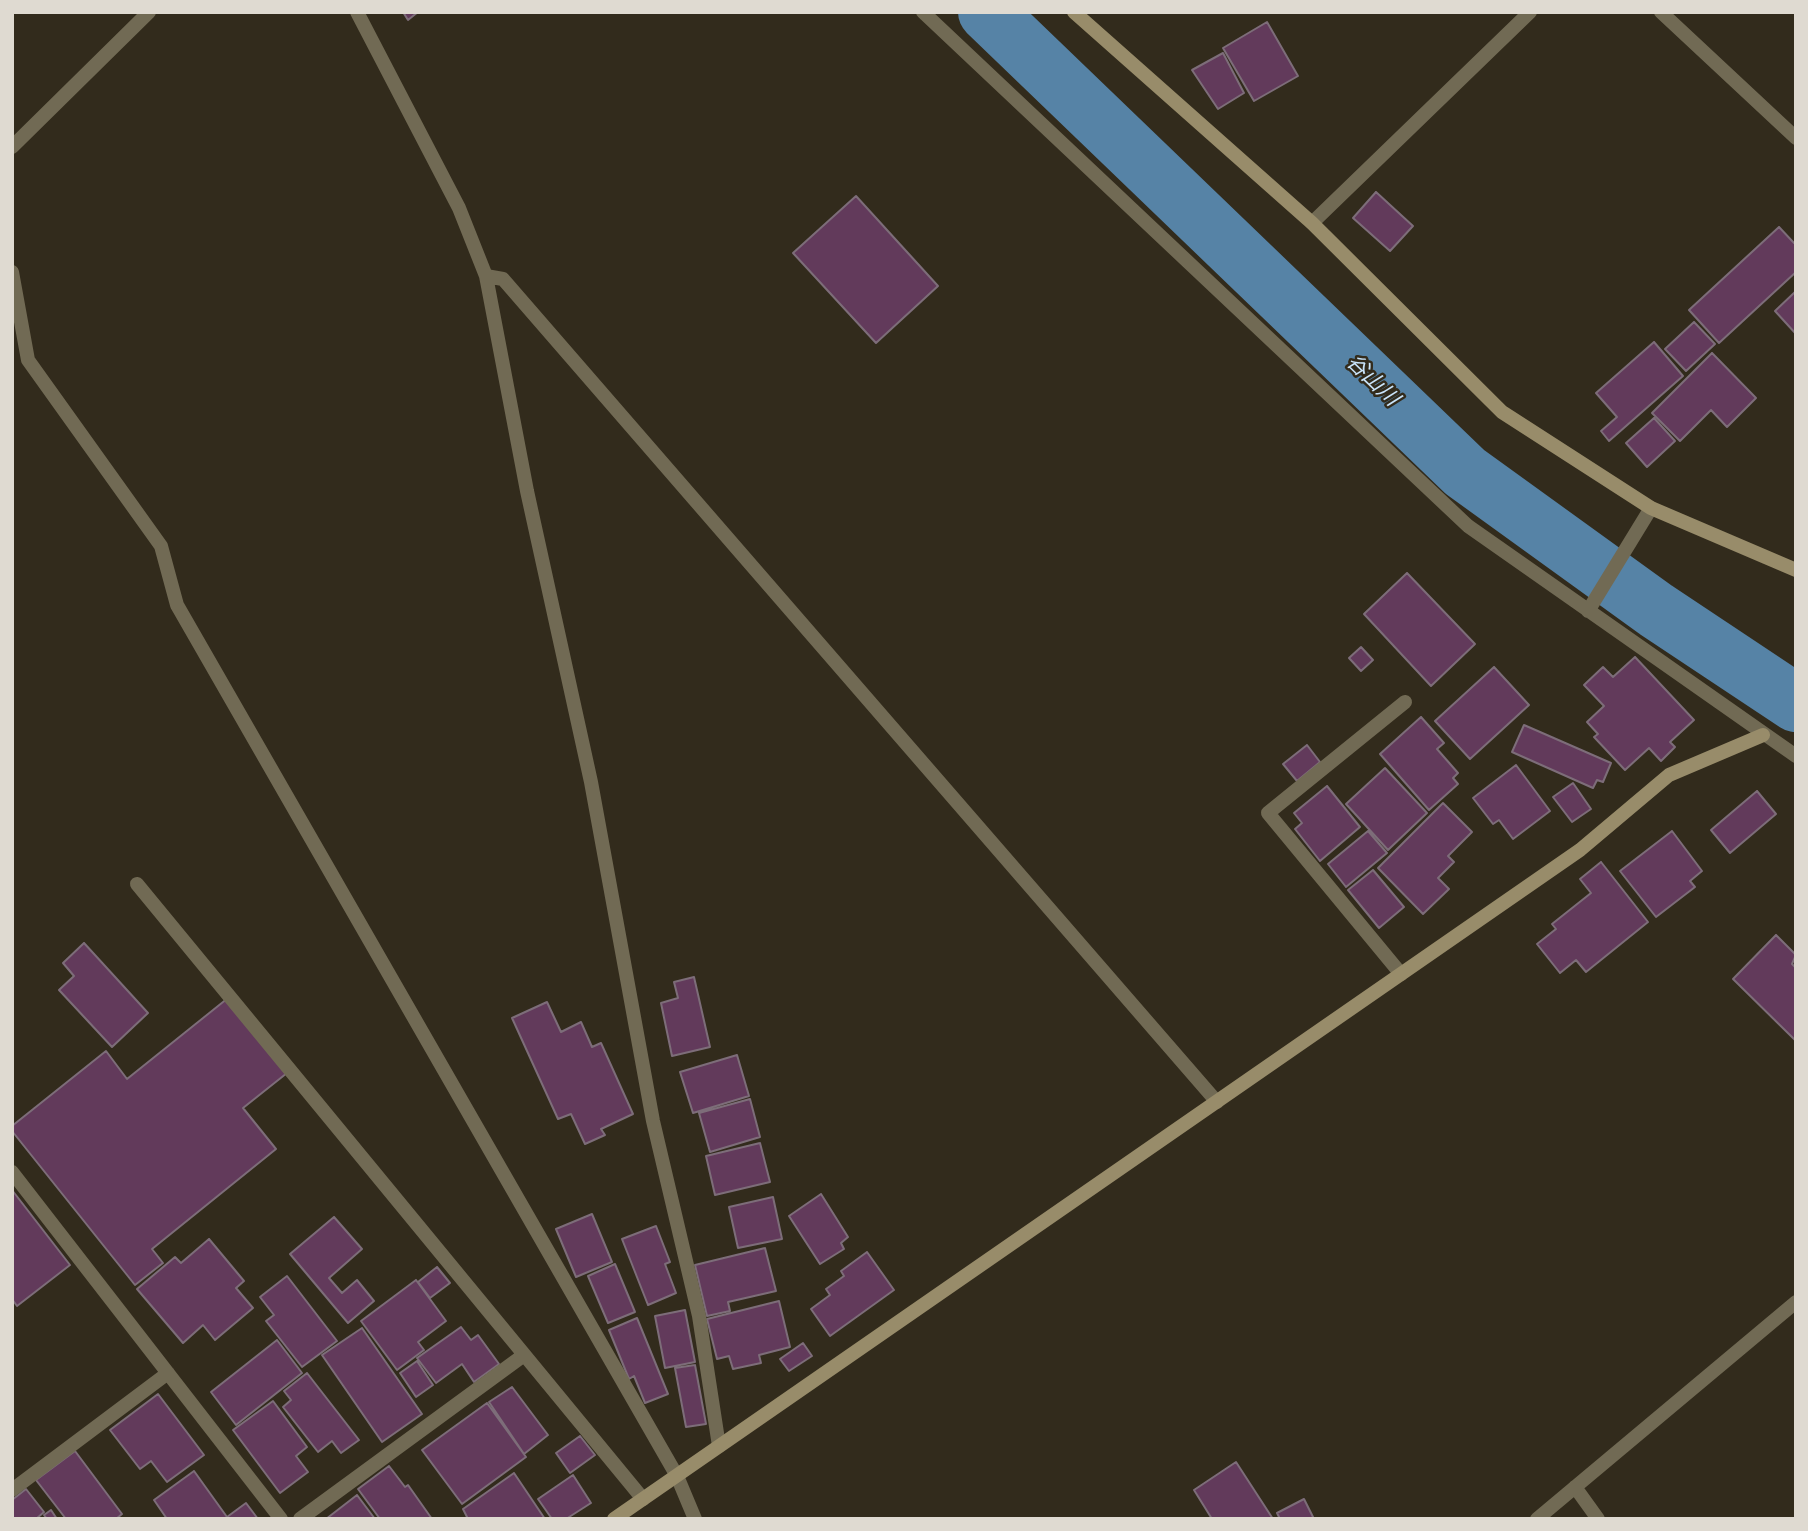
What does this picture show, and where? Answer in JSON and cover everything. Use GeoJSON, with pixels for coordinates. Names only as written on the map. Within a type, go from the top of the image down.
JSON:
{"type":"FeatureCollection","features":[{"type":"Feature","properties":{"kind":"street"},"geometry":{"type":"LineString","coordinates":[[12,147],[149,12]]}},
{"type":"Feature","properties":{"kind":"street"},"geometry":{"type":"LineString","coordinates":[[357,12],[459,208],[486,276],[527,491],[590,782],[653,1121],[699,1316],[719,1446]]}},
{"type":"Feature","properties":{"kind":"street"},"geometry":{"type":"LineString","coordinates":[[923,12],[1468,526],[1796,756]]}},
{"type":"Feature","properties":{"kind":"street"},"geometry":{"type":"LineString","coordinates":[[1074,12],[1312,223],[1502,412],[1651,509],[1796,570]]}},
{"type":"Feature","properties":{"kind":"street"},"geometry":{"type":"LineString","coordinates":[[1312,223],[1530,12]]}},
{"type":"Feature","properties":{"kind":"street"},"geometry":{"type":"LineString","coordinates":[[1661,12],[1796,138]]}},
{"type":"Feature","properties":{"kind":"street"},"geometry":{"type":"LineString","coordinates":[[12,272],[28,360],[161,546],[177,605],[677,1476],[695,1519]]}},
{"type":"Feature","properties":{"kind":"street"},"geometry":{"type":"LineString","coordinates":[[486,276],[503,279],[1217,1102]]}},
{"type":"Feature","properties":{"kind":"street"},"geometry":{"type":"LineString","coordinates":[[1589,610],[1651,509]]}},
{"type":"Feature","properties":{"kind":"street"},"geometry":{"type":"LineString","coordinates":[[1401,974],[1268,813],[1405,702]]}},
{"type":"Feature","properties":{"kind":"street"},"geometry":{"type":"LineString","coordinates":[[614,1519],[1580,850],[1669,775],[1763,735]]}},
{"type":"Feature","properties":{"kind":"street"},"geometry":{"type":"LineString","coordinates":[[137,884],[643,1499]]}},
{"type":"Feature","properties":{"kind":"street"},"geometry":{"type":"LineString","coordinates":[[12,1172],[281,1519]]}},
{"type":"Feature","properties":{"kind":"street"},"geometry":{"type":"LineString","coordinates":[[1537,1519],[1796,1302]]}},
{"type":"Feature","properties":{"kind":"street"},"geometry":{"type":"LineString","coordinates":[[300,1519],[524,1355]]}},
{"type":"Feature","properties":{"kind":"street"},"geometry":{"type":"LineString","coordinates":[[12,1490],[168,1373]]}},
{"type":"Feature","properties":{"kind":"street"},"geometry":{"type":"LineString","coordinates":[[1574,1487],[1598,1519]]}},
{"type":"Feature","properties":{"kind":"building"},"geometry":{"type":"Polygon","coordinates":[[[403,12],[418,12],[408,20],[403,12]]]}},
{"type":"Feature","properties":{"kind":"building"},"geometry":{"type":"Polygon","coordinates":[[[1267,22],[1298,76],[1254,101],[1223,48],[1267,22]]]}},
{"type":"Feature","properties":{"kind":"building"},"geometry":{"type":"Polygon","coordinates":[[[1223,53],[1244,93],[1218,109],[1192,70],[1223,53]]]}},
{"type":"Feature","properties":{"kind":"building"},"geometry":{"type":"Polygon","coordinates":[[[1376,192],[1413,226],[1390,251],[1353,218],[1376,192]]]}},
{"type":"Feature","properties":{"kind":"building"},"geometry":{"type":"Polygon","coordinates":[[[856,196],[938,286],[876,343],[793,253],[856,196]]]}},
{"type":"Feature","properties":{"kind":"building"},"geometry":{"type":"Polygon","coordinates":[[[1779,227],[1796,242],[1796,272],[1719,343],[1689,310],[1779,227]]]}},
{"type":"Feature","properties":{"kind":"building"},"geometry":{"type":"Polygon","coordinates":[[[1796,291],[1796,334],[1775,311],[1796,291]]]}},
{"type":"Feature","properties":{"kind":"building"},"geometry":{"type":"Polygon","coordinates":[[[1694,322],[1715,344],[1686,371],[1665,349],[1694,322]]]}},
{"type":"Feature","properties":{"kind":"building"},"geometry":{"type":"Polygon","coordinates":[[[1654,342],[1683,376],[1609,441],[1601,431],[1617,417],[1596,393],[1654,342]]]}},
{"type":"Feature","properties":{"kind":"building"},"geometry":{"type":"Polygon","coordinates":[[[1712,353],[1756,398],[1727,427],[1711,410],[1680,441],[1652,413],[1712,353]]]}},
{"type":"Feature","properties":{"kind":"building"},"geometry":{"type":"Polygon","coordinates":[[[1654,418],[1675,441],[1647,467],[1626,443],[1654,418]]]}},
{"type":"Feature","properties":{"kind":"building"},"geometry":{"type":"Polygon","coordinates":[[[1407,573],[1475,644],[1431,686],[1364,614],[1407,573]]]}},
{"type":"Feature","properties":{"kind":"building"},"geometry":{"type":"Polygon","coordinates":[[[1361,647],[1373,660],[1361,671],[1349,658],[1361,647]]]}},
{"type":"Feature","properties":{"kind":"building"},"geometry":{"type":"Polygon","coordinates":[[[1635,657],[1694,720],[1670,742],[1675,747],[1661,761],[1649,748],[1625,770],[1594,737],[1598,734],[1587,722],[1604,706],[1584,685],[1603,667],[1613,677],[1635,657]]]}},
{"type":"Feature","properties":{"kind":"building"},"geometry":{"type":"Polygon","coordinates":[[[1494,667],[1529,705],[1470,759],[1435,721],[1494,667]]]}},
{"type":"Feature","properties":{"kind":"building"},"geometry":{"type":"Polygon","coordinates":[[[1421,717],[1444,743],[1437,749],[1458,773],[1453,778],[1458,784],[1429,810],[1380,754],[1421,717]]]}},
{"type":"Feature","properties":{"kind":"building"},"geometry":{"type":"Polygon","coordinates":[[[1524,725],[1611,763],[1603,782],[1597,780],[1593,788],[1512,752],[1524,725]]]}},
{"type":"Feature","properties":{"kind":"building"},"geometry":{"type":"Polygon","coordinates":[[[1307,745],[1320,762],[1297,781],[1283,764],[1307,745]]]}},
{"type":"Feature","properties":{"kind":"building"},"geometry":{"type":"Polygon","coordinates":[[[1516,765],[1550,811],[1513,839],[1499,820],[1493,824],[1473,798],[1516,765]]]}},
{"type":"Feature","properties":{"kind":"building"},"geometry":{"type":"Polygon","coordinates":[[[1385,768],[1427,813],[1388,850],[1346,804],[1385,768]]]}},
{"type":"Feature","properties":{"kind":"building"},"geometry":{"type":"Polygon","coordinates":[[[1573,783],[1591,809],[1572,822],[1553,797],[1573,783]]]}},
{"type":"Feature","properties":{"kind":"building"},"geometry":{"type":"Polygon","coordinates":[[[1327,786],[1360,827],[1320,861],[1295,829],[1302,823],[1294,813],[1327,786]]]}},
{"type":"Feature","properties":{"kind":"building"},"geometry":{"type":"Polygon","coordinates":[[[1757,791],[1776,814],[1730,853],[1711,830],[1757,791]]]}},
{"type":"Feature","properties":{"kind":"building"},"geometry":{"type":"Polygon","coordinates":[[[1443,803],[1472,832],[1448,856],[1454,862],[1438,878],[1449,889],[1423,914],[1378,868],[1443,803]]]}},
{"type":"Feature","properties":{"kind":"building"},"geometry":{"type":"Polygon","coordinates":[[[1368,831],[1387,853],[1346,887],[1328,864],[1368,831]]]}},
{"type":"Feature","properties":{"kind":"building"},"geometry":{"type":"Polygon","coordinates":[[[1672,831],[1702,871],[1690,881],[1695,887],[1656,917],[1620,871],[1672,831]]]}},
{"type":"Feature","properties":{"kind":"building"},"geometry":{"type":"Polygon","coordinates":[[[1601,862],[1648,922],[1586,972],[1576,960],[1560,973],[1537,944],[1556,929],[1552,924],[1591,893],[1580,879],[1601,862]]]}},
{"type":"Feature","properties":{"kind":"building"},"geometry":{"type":"Polygon","coordinates":[[[1373,870],[1404,907],[1379,928],[1348,890],[1373,870]]]}},
{"type":"Feature","properties":{"kind":"building"},"geometry":{"type":"Polygon","coordinates":[[[1776,935],[1796,955],[1792,964],[1796,968],[1796,1041],[1733,979],[1776,935]]]}},
{"type":"Feature","properties":{"kind":"building"},"geometry":{"type":"Polygon","coordinates":[[[84,943],[148,1013],[112,1047],[59,990],[74,976],[63,963],[84,943]]]}},
{"type":"Feature","properties":{"kind":"building"},"geometry":{"type":"Polygon","coordinates":[[[694,977],[710,1047],[672,1056],[661,1003],[678,998],[674,982],[694,977]]]}},
{"type":"Feature","properties":{"kind":"building"},"geometry":{"type":"Polygon","coordinates":[[[228,998],[287,1073],[243,1108],[276,1149],[152,1249],[163,1263],[135,1285],[12,1131],[12,1126],[106,1051],[127,1079],[228,998]]]}},
{"type":"Feature","properties":{"kind":"building"},"geometry":{"type":"Polygon","coordinates":[[[547,1002],[561,1032],[581,1022],[592,1047],[601,1043],[633,1114],[601,1129],[605,1135],[585,1144],[571,1114],[558,1119],[512,1018],[547,1002]]]}},
{"type":"Feature","properties":{"kind":"building"},"geometry":{"type":"Polygon","coordinates":[[[737,1055],[749,1096],[693,1113],[680,1072],[737,1055]]]}},
{"type":"Feature","properties":{"kind":"building"},"geometry":{"type":"Polygon","coordinates":[[[750,1099],[760,1137],[710,1152],[699,1113],[750,1099]]]}},
{"type":"Feature","properties":{"kind":"building"},"geometry":{"type":"Polygon","coordinates":[[[760,1143],[770,1182],[715,1195],[706,1156],[760,1143]]]}},
{"type":"Feature","properties":{"kind":"building"},"geometry":{"type":"Polygon","coordinates":[[[12,1190],[70,1265],[17,1306],[12,1299],[12,1190]]]}},
{"type":"Feature","properties":{"kind":"building"},"geometry":{"type":"Polygon","coordinates":[[[821,1194],[848,1237],[841,1243],[844,1249],[820,1264],[789,1216],[821,1194]]]}},
{"type":"Feature","properties":{"kind":"building"},"geometry":{"type":"Polygon","coordinates":[[[773,1197],[782,1239],[738,1248],[729,1207],[773,1197]]]}},
{"type":"Feature","properties":{"kind":"building"},"geometry":{"type":"Polygon","coordinates":[[[592,1214],[612,1262],[576,1277],[556,1229],[592,1214]]]}},
{"type":"Feature","properties":{"kind":"building"},"geometry":{"type":"Polygon","coordinates":[[[334,1217],[362,1249],[329,1278],[342,1293],[357,1280],[374,1301],[348,1323],[290,1254],[334,1217]]]}},
{"type":"Feature","properties":{"kind":"building"},"geometry":{"type":"Polygon","coordinates":[[[656,1226],[670,1262],[665,1264],[676,1293],[648,1305],[622,1239],[656,1226]]]}},
{"type":"Feature","properties":{"kind":"building"},"geometry":{"type":"Polygon","coordinates":[[[209,1239],[244,1281],[236,1288],[253,1308],[215,1340],[203,1325],[183,1343],[137,1289],[175,1257],[181,1263],[209,1239]]]}},
{"type":"Feature","properties":{"kind":"building"},"geometry":{"type":"Polygon","coordinates":[[[765,1248],[776,1291],[728,1302],[730,1311],[707,1316],[695,1265],[765,1248]]]}},
{"type":"Feature","properties":{"kind":"building"},"geometry":{"type":"Polygon","coordinates":[[[867,1252],[894,1290],[830,1336],[811,1309],[830,1295],[826,1289],[844,1276],[841,1271],[867,1252]]]}},
{"type":"Feature","properties":{"kind":"building"},"geometry":{"type":"Polygon","coordinates":[[[615,1264],[635,1312],[608,1323],[588,1276],[615,1264]]]}},
{"type":"Feature","properties":{"kind":"building"},"geometry":{"type":"Polygon","coordinates":[[[437,1267],[450,1283],[430,1298],[418,1282],[437,1267]]]}},
{"type":"Feature","properties":{"kind":"building"},"geometry":{"type":"Polygon","coordinates":[[[287,1276],[337,1341],[302,1367],[266,1321],[274,1315],[260,1297],[287,1276]]]}},
{"type":"Feature","properties":{"kind":"building"},"geometry":{"type":"Polygon","coordinates":[[[416,1280],[446,1321],[418,1342],[424,1350],[397,1370],[361,1321],[416,1280]]]}},
{"type":"Feature","properties":{"kind":"building"},"geometry":{"type":"Polygon","coordinates":[[[779,1301],[790,1347],[759,1355],[761,1363],[733,1369],[729,1356],[717,1359],[707,1319],[779,1301]]]}},
{"type":"Feature","properties":{"kind":"building"},"geometry":{"type":"Polygon","coordinates":[[[685,1310],[695,1362],[665,1368],[655,1316],[685,1310]]]}},
{"type":"Feature","properties":{"kind":"building"},"geometry":{"type":"Polygon","coordinates":[[[637,1318],[668,1394],[645,1403],[634,1376],[629,1379],[609,1330],[637,1318]]]}},
{"type":"Feature","properties":{"kind":"building"},"geometry":{"type":"Polygon","coordinates":[[[461,1327],[471,1340],[478,1335],[499,1364],[474,1382],[462,1364],[436,1383],[417,1358],[461,1327]]]}},
{"type":"Feature","properties":{"kind":"building"},"geometry":{"type":"Polygon","coordinates":[[[362,1328],[422,1414],[382,1442],[322,1355],[362,1328]]]}},
{"type":"Feature","properties":{"kind":"building"},"geometry":{"type":"Polygon","coordinates":[[[277,1340],[302,1373],[236,1425],[211,1392],[277,1340]]]}},
{"type":"Feature","properties":{"kind":"building"},"geometry":{"type":"Polygon","coordinates":[[[803,1343],[812,1356],[789,1371],[780,1359],[803,1343]]]}},
{"type":"Feature","properties":{"kind":"building"},"geometry":{"type":"Polygon","coordinates":[[[417,1361],[433,1385],[416,1397],[400,1373],[417,1361]]]}},
{"type":"Feature","properties":{"kind":"building"},"geometry":{"type":"Polygon","coordinates":[[[695,1365],[706,1424],[686,1427],[675,1368],[695,1365]]]}},
{"type":"Feature","properties":{"kind":"building"},"geometry":{"type":"Polygon","coordinates":[[[307,1373],[359,1440],[341,1453],[332,1441],[318,1452],[283,1407],[291,1400],[284,1391],[307,1373]]]}},
{"type":"Feature","properties":{"kind":"building"},"geometry":{"type":"Polygon","coordinates":[[[512,1387],[548,1435],[524,1454],[489,1402],[512,1387]]]}},
{"type":"Feature","properties":{"kind":"building"},"geometry":{"type":"Polygon","coordinates":[[[158,1394],[204,1455],[167,1482],[151,1461],[140,1469],[110,1430],[158,1394]]]}},
{"type":"Feature","properties":{"kind":"building"},"geometry":{"type":"Polygon","coordinates":[[[273,1401],[307,1447],[296,1456],[308,1472],[280,1493],[233,1430],[273,1401]]]}},
{"type":"Feature","properties":{"kind":"building"},"geometry":{"type":"Polygon","coordinates":[[[487,1403],[526,1457],[462,1504],[422,1450],[487,1403]]]}},
{"type":"Feature","properties":{"kind":"building"},"geometry":{"type":"Polygon","coordinates":[[[580,1436],[595,1455],[570,1473],[556,1453],[580,1436]]]}},
{"type":"Feature","properties":{"kind":"building"},"geometry":{"type":"Polygon","coordinates":[[[75,1451],[122,1514],[116,1519],[66,1519],[36,1480],[75,1451]]]}},
{"type":"Feature","properties":{"kind":"building"},"geometry":{"type":"Polygon","coordinates":[[[1236,1462],[1273,1519],[1212,1519],[1194,1490],[1236,1462]]]}},
{"type":"Feature","properties":{"kind":"building"},"geometry":{"type":"Polygon","coordinates":[[[389,1466],[405,1487],[408,1485],[432,1519],[380,1519],[358,1489],[389,1466]]]}},
{"type":"Feature","properties":{"kind":"building"},"geometry":{"type":"Polygon","coordinates":[[[194,1471],[227,1517],[246,1503],[258,1519],[167,1519],[154,1500],[194,1471]]]}},
{"type":"Feature","properties":{"kind":"building"},"geometry":{"type":"Polygon","coordinates":[[[514,1473],[545,1519],[468,1519],[463,1509],[514,1473]]]}},
{"type":"Feature","properties":{"kind":"building"},"geometry":{"type":"Polygon","coordinates":[[[573,1475],[591,1503],[566,1519],[552,1519],[538,1499],[573,1475]]]}},
{"type":"Feature","properties":{"kind":"building"},"geometry":{"type":"Polygon","coordinates":[[[26,1489],[44,1512],[36,1519],[12,1519],[12,1500],[26,1489]]]}},
{"type":"Feature","properties":{"kind":"building"},"geometry":{"type":"Polygon","coordinates":[[[357,1495],[375,1519],[326,1519],[357,1495]]]}},
{"type":"Feature","properties":{"kind":"building"},"geometry":{"type":"Polygon","coordinates":[[[1304,1499],[1314,1519],[1280,1519],[1277,1513],[1304,1499]]]}},
{"type":"Feature","properties":{"kind":"building"},"geometry":{"type":"Polygon","coordinates":[[[51,1510],[57,1519],[47,1519],[44,1515],[51,1510]]]}},
{"type":"Feature","properties":{"kind":"waterway","name":"谷山川"},"geometry":{"type":"LineString","coordinates":[[987,12],[1465,472],[1656,610],[1796,703]]}}]}
